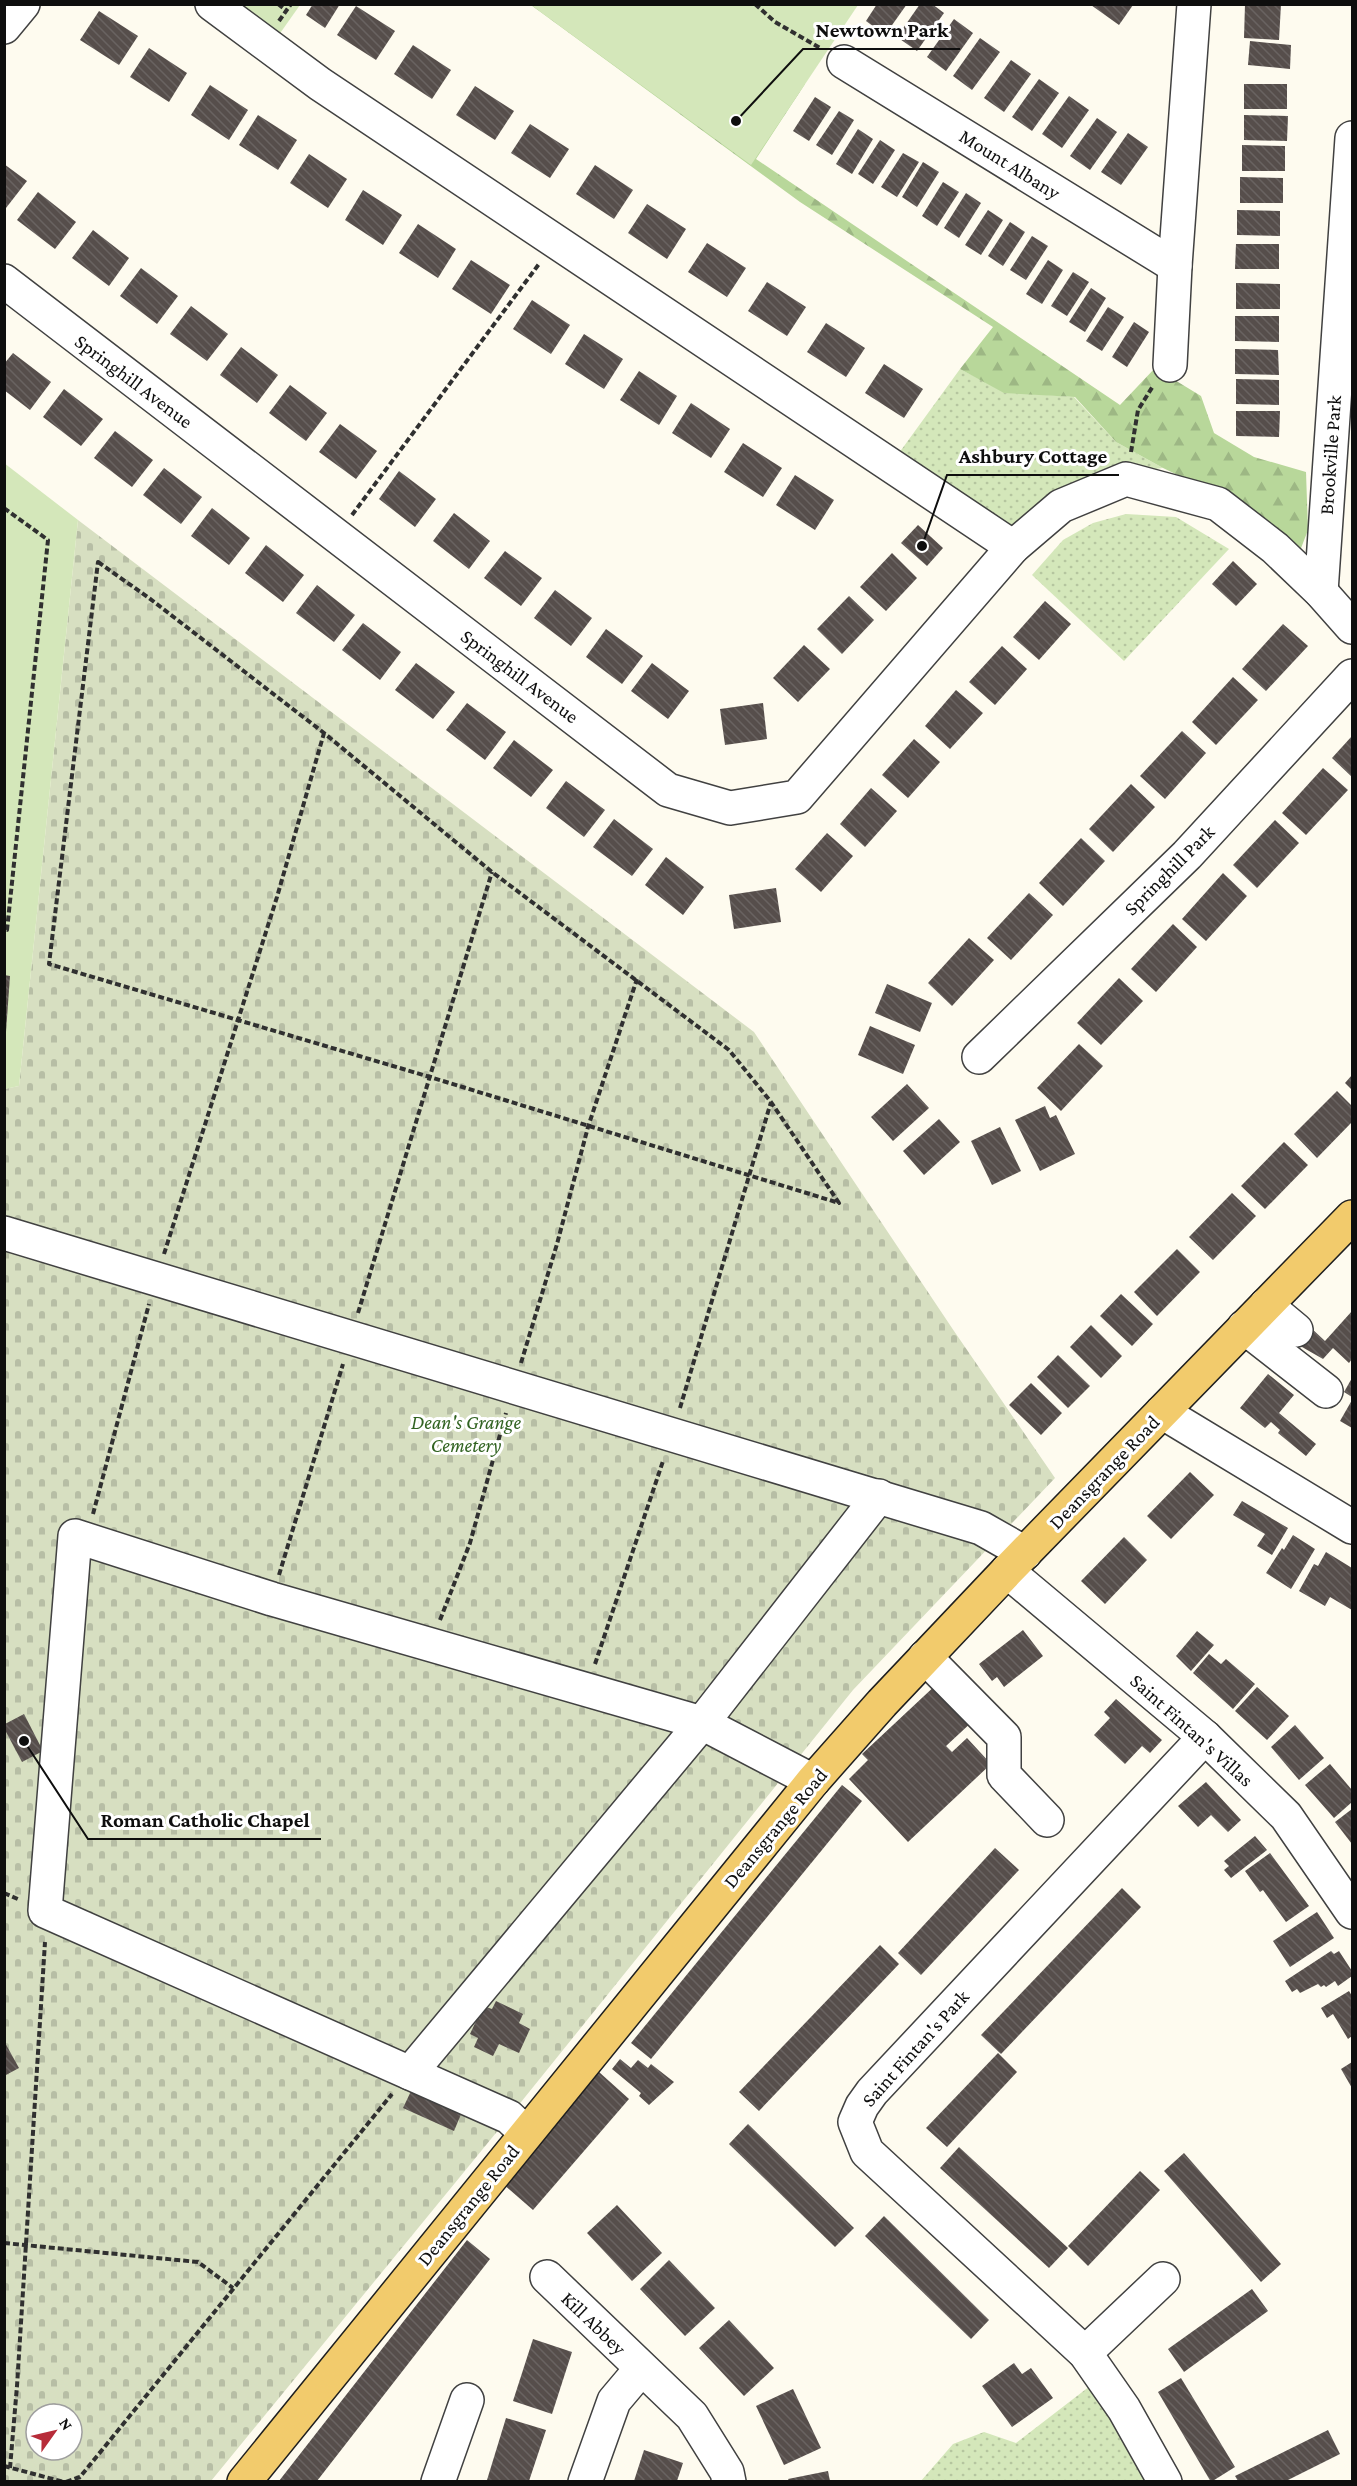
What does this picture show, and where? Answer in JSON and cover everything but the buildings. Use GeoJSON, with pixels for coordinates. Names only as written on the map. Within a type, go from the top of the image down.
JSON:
{"type":"FeatureCollection","features":[{"type":"Feature","properties":{"kind":"main road","name":"Deansgrange Road"},"geometry":{"type":"LineString","coordinates":[[244,2481],[813,1781],[925,1657],[1353,1217]]}},
{"type":"Feature","properties":{"kind":"street"},"geometry":{"type":"LineString","coordinates":[[4,27],[23,4]]}},
{"type":"Feature","properties":{"kind":"street"},"geometry":{"type":"LineString","coordinates":[[213,4],[320,84],[1013,547]]}},
{"type":"Feature","properties":{"kind":"street"},"geometry":{"type":"LineString","coordinates":[[1170,365],[1194,4]]}},
{"type":"Feature","properties":{"kind":"street","name":"Mount Albany"},"geometry":{"type":"LineString","coordinates":[[836,57],[1175,266]]}},
{"type":"Feature","properties":{"kind":"street","name":"Brookville Park"},"geometry":{"type":"LineString","coordinates":[[1321,592],[1353,138]]}},
{"type":"Feature","properties":{"kind":"street","name":"Springhill Avenue"},"geometry":{"type":"LineString","coordinates":[[4,281],[668,790],[730,808],[797,797],[1013,547],[1061,506],[1126,479]]}},
{"type":"Feature","properties":{"kind":"street"},"geometry":{"type":"LineString","coordinates":[[1126,479],[1218,504],[1275,548],[1321,592],[1353,627]]}},
{"type":"Feature","properties":{"kind":"street","name":"Springhill Park"},"geometry":{"type":"LineString","coordinates":[[979,1057],[1187,855],[1353,676]]}},
{"type":"Feature","properties":{"kind":"street","name":"Saint Fintan's Villas"},"geometry":{"type":"LineString","coordinates":[[4,1233],[981,1528],[1205,1737],[1286,1816],[1353,1912]]}},
{"type":"Feature","properties":{"kind":"street"},"geometry":{"type":"LineString","coordinates":[[1255,1316],[1296,1330]]}},
{"type":"Feature","properties":{"kind":"street"},"geometry":{"type":"LineString","coordinates":[[1255,1316],[1326,1391]]}},
{"type":"Feature","properties":{"kind":"street"},"geometry":{"type":"LineString","coordinates":[[1162,1412],[1353,1527]]}},
{"type":"Feature","properties":{"kind":"street"},"geometry":{"type":"LineString","coordinates":[[410,2073],[702,1724],[879,1497]]}},
{"type":"Feature","properties":{"kind":"street"},"geometry":{"type":"LineString","coordinates":[[526,2133],[509,2117],[45,1911],[75,1536],[272,1599],[702,1724],[813,1781]]}},
{"type":"Feature","properties":{"kind":"street"},"geometry":{"type":"LineString","coordinates":[[925,1657],[1004,1737],[1004,1775],[1047,1820]]}},
{"type":"Feature","properties":{"kind":"street","name":"Saint Fintan's Park"},"geometry":{"type":"LineString","coordinates":[[1166,2481],[1124,2409],[1085,2353],[867,2152],[855,2122],[872,2092],[1205,1737]]}},
{"type":"Feature","properties":{"kind":"street","name":"Kill Abbey"},"geometry":{"type":"LineString","coordinates":[[547,2277],[692,2416],[727,2472],[729,2481]]}},
{"type":"Feature","properties":{"kind":"street"},"geometry":{"type":"LineString","coordinates":[[1085,2353],[1163,2279]]}},
{"type":"Feature","properties":{"kind":"street","name":"Kill Abbey"},"geometry":{"type":"LineString","coordinates":[[585,2481],[614,2401],[641,2369]]}},
{"type":"Feature","properties":{"kind":"street"},"geometry":{"type":"LineString","coordinates":[[438,2481],[467,2400]]}},
{"type":"Feature","properties":{"kind":"path"},"geometry":{"type":"LineString","coordinates":[[278,4],[286,11]]}},
{"type":"Feature","properties":{"kind":"path"},"geometry":{"type":"LineString","coordinates":[[755,4],[775,22],[836,57]]}},
{"type":"Feature","properties":{"kind":"path"},"geometry":{"type":"LineString","coordinates":[[337,536],[555,242]]}},
{"type":"Feature","properties":{"kind":"path"},"geometry":{"type":"LineString","coordinates":[[1126,479],[1138,410],[1152,387],[1170,365]]}},
{"type":"Feature","properties":{"kind":"path"},"geometry":{"type":"LineString","coordinates":[[4,508],[48,540],[7,930],[4,930]]}},
{"type":"Feature","properties":{"kind":"path"},"geometry":{"type":"LineString","coordinates":[[98,562],[149,598],[324,733],[492,872],[729,1050],[771,1102],[839,1203],[430,1077],[49,964],[98,562]]}},
{"type":"Feature","properties":{"kind":"path"},"geometry":{"type":"LineString","coordinates":[[87,1540],[156,1278],[277,897],[324,733]]}},
{"type":"Feature","properties":{"kind":"path"},"geometry":{"type":"LineString","coordinates":[[272,1599],[492,872]]}},
{"type":"Feature","properties":{"kind":"path"},"geometry":{"type":"LineString","coordinates":[[430,1644],[470,1543],[557,1244],[588,1126],[637,979]]}},
{"type":"Feature","properties":{"kind":"path"},"geometry":{"type":"LineString","coordinates":[[586,1691],[672,1434],[771,1102]]}},
{"type":"Feature","properties":{"kind":"path"},"geometry":{"type":"LineString","coordinates":[[45,1911],[26,2245],[7,2467],[65,2481],[80,2477],[410,2073]]}},
{"type":"Feature","properties":{"kind":"path"},"geometry":{"type":"LineString","coordinates":[[4,2242],[198,2262],[233,2288]]}},
{"type":"Feature","properties":{"kind":"green space"},"geometry":{"type":"Polygon","coordinates":[[[232,5],[300,5],[276,39],[232,5]]]}},
{"type":"Feature","properties":{"kind":"green space"},"geometry":{"type":"Polygon","coordinates":[[[531,5],[805,84],[756,159],[1120,405],[1155,368],[1201,396],[1214,433],[1254,457],[1306,472],[1308,530],[1298,556],[1242,506],[1163,468],[1116,442],[1075,397],[1004,393],[960,369],[993,327],[800,202],[531,5]]]}},
{"type":"Feature","properties":{"kind":"green space"},"geometry":{"type":"Polygon","coordinates":[[[531,5],[858,5],[751,165],[531,5]]]}},
{"type":"Feature","properties":{"kind":"green space"},"geometry":{"type":"Polygon","coordinates":[[[960,369],[1004,392],[1074,397],[1116,442],[1163,468],[1137,471],[1018,526],[1001,524],[899,453],[960,369]]]}},
{"type":"Feature","properties":{"kind":"green space"},"geometry":{"type":"Polygon","coordinates":[[[4,463],[78,520],[19,1086],[5,1089],[4,463]]]}},
{"type":"Feature","properties":{"kind":"green space"},"geometry":{"type":"Polygon","coordinates":[[[1126,514],[1176,517],[1229,549],[1124,661],[1032,575],[1063,540],[1093,523],[1126,514]]]}},
{"type":"Feature","properties":{"kind":"green space","name":"Dean's Grange Cemetery"},"geometry":{"type":"Polygon","coordinates":[[[78,520],[754,1032],[1055,1478],[853,1690],[509,2117],[211,2481],[5,2482],[4,1089],[19,1086],[78,520]]]}},
{"type":"Feature","properties":{"kind":"green space"},"geometry":{"type":"Polygon","coordinates":[[[1090,2386],[1148,2482],[920,2482],[953,2444],[984,2432],[1016,2443],[1090,2386]]]}},
{"type":"Feature","properties":{"kind":"place","name":"Newtown Park"},"geometry":{"type":"Point","coordinates":[736,121]}},
{"type":"Feature","properties":{"kind":"place","name":"Ashbury Cottage"},"geometry":{"type":"Point","coordinates":[922,546]}},
{"type":"Feature","properties":{"kind":"place","name":"Roman Catholic Chapel"},"geometry":{"type":"Point","coordinates":[24,1741]}}]}
